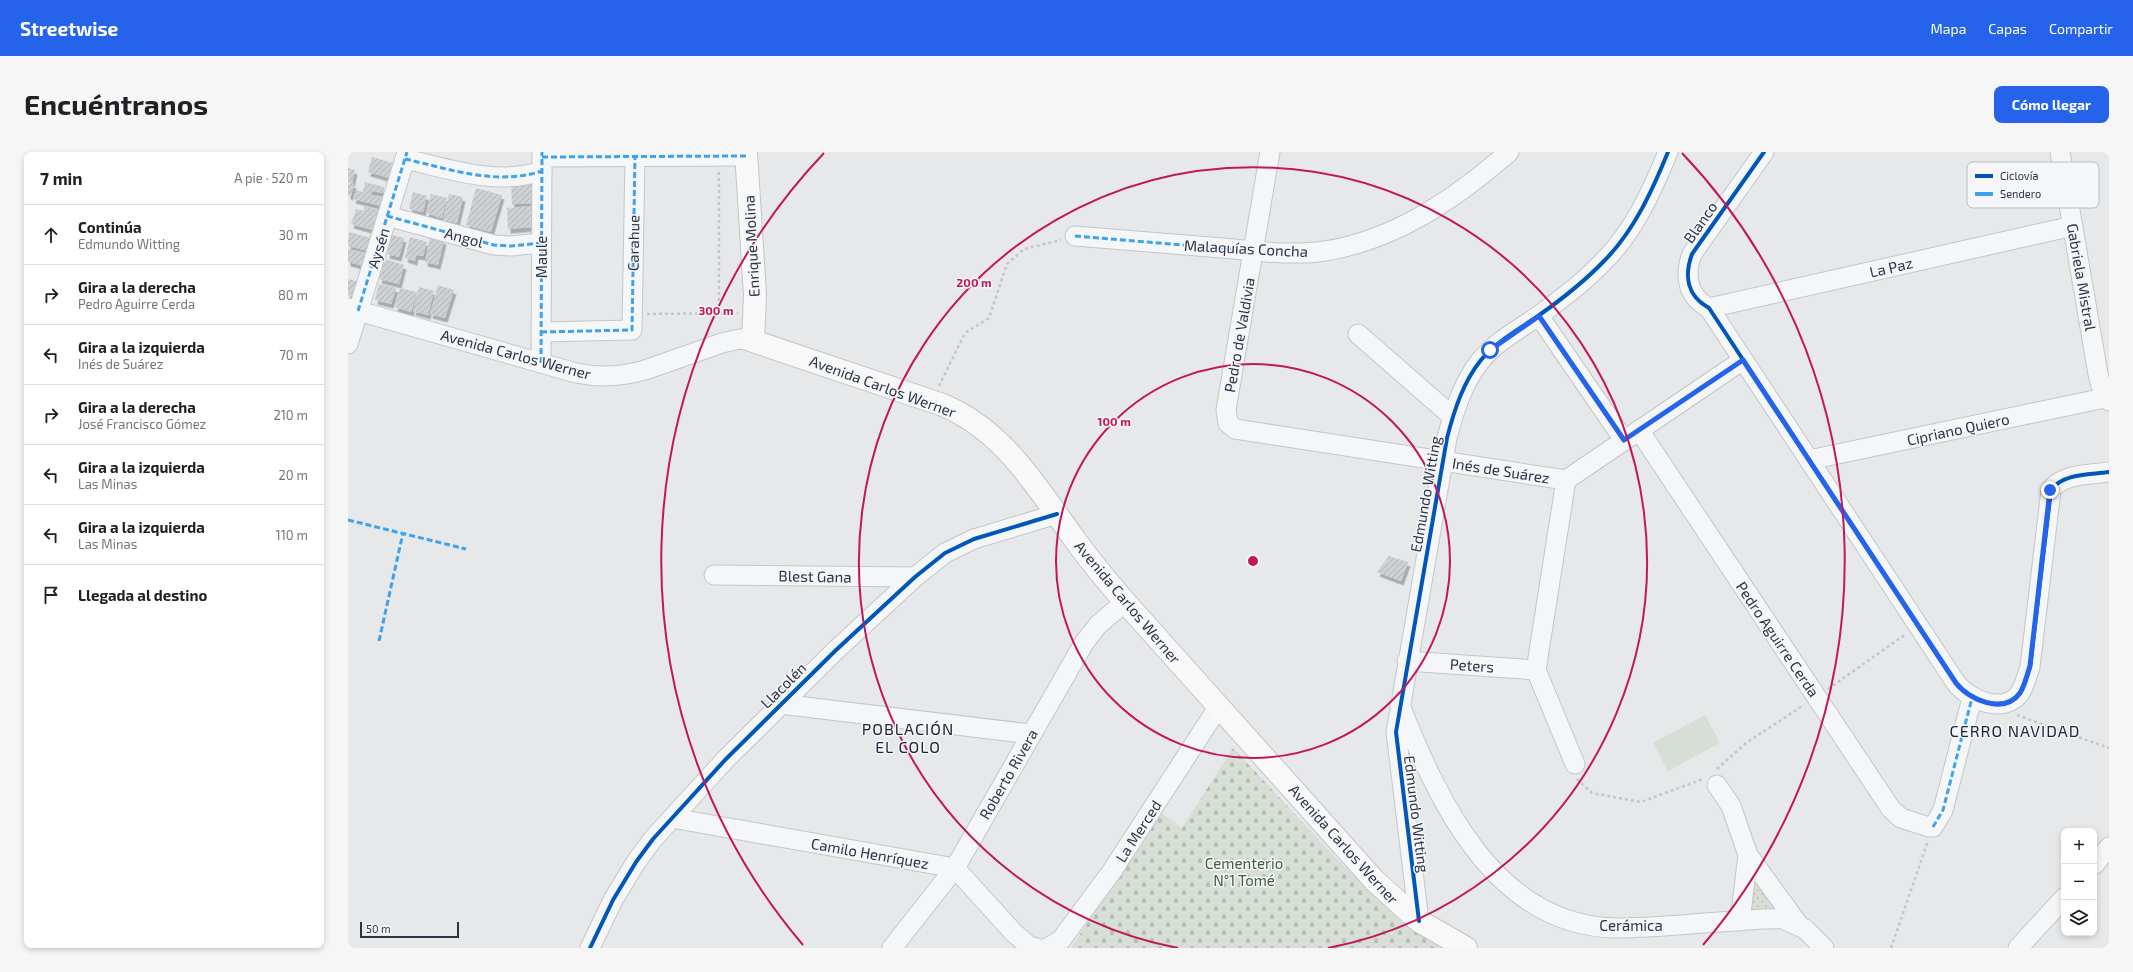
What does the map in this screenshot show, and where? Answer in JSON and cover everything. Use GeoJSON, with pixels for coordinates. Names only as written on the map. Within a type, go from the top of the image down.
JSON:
{"type":"FeatureCollection","features":[{"type":"Feature","properties":{"kind":"main road","name":"Enrique Molina"},"geometry":{"type":"LineString","coordinates":[[746,154],[755,295],[753,341]]}},
{"type":"Feature","properties":{"kind":"main road","name":"Avenida Carlos Werner"},"geometry":{"type":"LineString","coordinates":[[753,341],[931,401],[973,420],[1000,442],[1019,463],[1089,558],[1125,602],[1374,880],[1419,921],[1466,948]]}},
{"type":"Feature","properties":{"kind":"street","name":"Pedro de Valdivia"},"geometry":{"type":"LineString","coordinates":[[1228,423],[1226,410],[1270,152]]}},
{"type":"Feature","properties":{"kind":"street","name":"Malaquías Concha"},"geometry":{"type":"LineString","coordinates":[[1074,236],[1254,251],[1289,253],[1325,251],[1350,246],[1381,235],[1434,209],[1466,187],[1509,152]]}},
{"type":"Feature","properties":{"kind":"street","name":"Edmundo Witting"},"geometry":{"type":"LineString","coordinates":[[1419,921],[1396,741],[1407,661],[1443,461],[1453,417],[1469,379],[1481,360],[1503,339],[1539,316],[1580,283],[1605,260],[1621,242],[1649,196],[1668,152]]}},
{"type":"Feature","properties":{"kind":"street","name":"Blanco"},"geometry":{"type":"LineString","coordinates":[[1764,152],[1696,247],[1689,261],[1687,276],[1690,289],[1696,299],[1709,308],[1959,687],[1972,698]]}},
{"type":"Feature","properties":{"kind":"street","name":"Gabriela Mistral"},"geometry":{"type":"LineString","coordinates":[[2060,152],[2062,162]]}},
{"type":"Feature","properties":{"kind":"street"},"geometry":{"type":"LineString","coordinates":[[406,156],[493,178],[518,177],[542,160],[597,154],[635,156],[719,156],[746,154]]}},
{"type":"Feature","properties":{"kind":"street","name":"Aysén"},"geometry":{"type":"LineString","coordinates":[[348,344],[353,309],[387,216],[406,156]]}},
{"type":"Feature","properties":{"kind":"street","name":"Carahue"},"geometry":{"type":"LineString","coordinates":[[632,322],[635,156]]}},
{"type":"Feature","properties":{"kind":"street","name":"Maule"},"geometry":{"type":"LineString","coordinates":[[541,363],[542,160]]}},
{"type":"Feature","properties":{"kind":"street","name":"Gabriela Mistral"},"geometry":{"type":"LineString","coordinates":[[2070,208],[2098,374],[2108,399]]}},
{"type":"Feature","properties":{"kind":"street","name":"Angol"},"geometry":{"type":"LineString","coordinates":[[387,216],[494,245],[511,246],[541,243]]}},
{"type":"Feature","properties":{"kind":"street","name":"La Paz"},"geometry":{"type":"LineString","coordinates":[[1709,308],[2073,226]]}},
{"type":"Feature","properties":{"kind":"street","name":"Avenida Carlos Werner"},"geometry":{"type":"LineString","coordinates":[[353,309],[590,376],[618,376],[645,370],[731,340],[753,341]]}},
{"type":"Feature","properties":{"kind":"street","name":"Pedro Aguirre Cerda"},"geometry":{"type":"LineString","coordinates":[[1539,316],[1632,435],[1817,697],[1894,812],[1906,820],[1933,827]]}},
{"type":"Feature","properties":{"kind":"street","name":"Avenida Carlos Werner"},"geometry":{"type":"LineString","coordinates":[[541,332],[632,322]]}},
{"type":"Feature","properties":{"kind":"street"},"geometry":{"type":"LineString","coordinates":[[1358,334],[1453,417]]}},
{"type":"Feature","properties":{"kind":"street","name":"Inés de Suárez"},"geometry":{"type":"LineString","coordinates":[[1228,423],[1238,430],[1566,480],[1743,360]]}},
{"type":"Feature","properties":{"kind":"street","name":"Cipriano Quiero"},"geometry":{"type":"LineString","coordinates":[[1809,460],[2108,399]]}},
{"type":"Feature","properties":{"kind":"street"},"geometry":{"type":"LineString","coordinates":[[1933,827],[1943,810],[1972,698],[1987,703],[2002,703],[2012,700],[2020,693],[2030,666],[2050,490],[2058,482],[2067,478],[2109,472]]}},
{"type":"Feature","properties":{"kind":"street"},"geometry":{"type":"LineString","coordinates":[[1566,480],[1536,670],[1574,769]]}},
{"type":"Feature","properties":{"kind":"street","name":"Llacolén"},"geometry":{"type":"LineString","coordinates":[[590,948],[606,913],[624,880],[653,839],[780,704],[915,577],[945,553],[964,542],[1057,514]]}},
{"type":"Feature","properties":{"kind":"street","name":"Blest Gana"},"geometry":{"type":"LineString","coordinates":[[714,575],[915,577]]}},
{"type":"Feature","properties":{"kind":"street","name":"Roberto Rivera"},"geometry":{"type":"LineString","coordinates":[[892,948],[954,868],[1084,643],[1101,622],[1125,602]]}},
{"type":"Feature","properties":{"kind":"street","name":"Peters"},"geometry":{"type":"LineString","coordinates":[[1407,661],[1536,670]]}},
{"type":"Feature","properties":{"kind":"street"},"geometry":{"type":"LineString","coordinates":[[780,704],[1031,734]]}},
{"type":"Feature","properties":{"kind":"street","name":"Cerámica"},"geometry":{"type":"LineString","coordinates":[[1400,704],[1431,777],[1462,832],[1496,873],[1531,901],[1569,919],[1599,926],[1632,927],[1775,918],[1798,924],[1824,948]]}},
{"type":"Feature","properties":{"kind":"street","name":"La Merced"},"geometry":{"type":"LineString","coordinates":[[1047,948],[1061,940],[1108,877],[1219,706]]}},
{"type":"Feature","properties":{"kind":"street"},"geometry":{"type":"LineString","coordinates":[[1712,778],[1736,819],[1748,855],[1798,924]]}},
{"type":"Feature","properties":{"kind":"street","name":"Camilo Henríquez"},"geometry":{"type":"LineString","coordinates":[[672,818],[954,868]]}},
{"type":"Feature","properties":{"kind":"street"},"geometry":{"type":"LineString","coordinates":[[2095,864],[2109,847]]}},
{"type":"Feature","properties":{"kind":"street"},"geometry":{"type":"LineString","coordinates":[[1740,921],[1748,855]]}},
{"type":"Feature","properties":{"kind":"street"},"geometry":{"type":"LineString","coordinates":[[954,868],[1014,933],[1029,946],[1037,948]]}},
{"type":"Feature","properties":{"kind":"street"},"geometry":{"type":"LineString","coordinates":[[2027,945],[2062,900]]}},
{"type":"Feature","properties":{"kind":"path"},"geometry":{"type":"LineString","coordinates":[[719,156],[719,313]]}},
{"type":"Feature","properties":{"kind":"path"},"geometry":{"type":"LineString","coordinates":[[931,401],[965,333],[989,318],[1007,264],[1024,249],[1074,236]]}},
{"type":"Feature","properties":{"kind":"path"},"geometry":{"type":"LineString","coordinates":[[632,322],[719,313],[742,313]]}},
{"type":"Feature","properties":{"kind":"path"},"geometry":{"type":"LineString","coordinates":[[1574,769],[1592,794],[1642,802],[1712,778],[1746,743],[1817,697],[1918,626]]}},
{"type":"Feature","properties":{"kind":"path"},"geometry":{"type":"LineString","coordinates":[[2002,703],[2017,714],[2109,748]]}},
{"type":"Feature","properties":{"kind":"path"},"geometry":{"type":"LineString","coordinates":[[1891,948],[1933,827]]}},
{"type":"Feature","properties":{"kind":"green space"},"geometry":{"type":"Polygon","coordinates":[[[1705,715],[1720,743],[1668,771],[1653,743],[1705,715]]]}},
{"type":"Feature","properties":{"kind":"green space","name":"Cementerio N°1 Tomé"},"geometry":{"type":"Polygon","coordinates":[[[1233,748],[1341,863],[1400,920],[1447,948],[1071,948],[1160,812],[1182,828],[1233,748]]]}},
{"type":"Feature","properties":{"kind":"green space"},"geometry":{"type":"Polygon","coordinates":[[[1750,870],[1783,910],[1745,915],[1750,870]]]}},
{"type":"Feature","properties":{"kind":"building"},"geometry":{"type":"Polygon","coordinates":[[[372,157],[393,163],[389,178],[368,172],[372,157]]]}},
{"type":"Feature","properties":{"kind":"building"},"geometry":{"type":"Polygon","coordinates":[[[348,168],[355,170],[352,183],[348,182],[348,168]]]}},
{"type":"Feature","properties":{"kind":"building"},"geometry":{"type":"Polygon","coordinates":[[[365,182],[384,187],[383,193],[372,191],[371,195],[383,198],[381,206],[353,199],[356,190],[363,192],[365,182]]]}},
{"type":"Feature","properties":{"kind":"building"},"geometry":{"type":"Polygon","coordinates":[[[532,182],[533,203],[512,204],[511,183],[532,182]]]}},
{"type":"Feature","properties":{"kind":"building"},"geometry":{"type":"Polygon","coordinates":[[[348,183],[354,184],[351,196],[348,195],[348,183]]]}},
{"type":"Feature","properties":{"kind":"building"},"geometry":{"type":"Polygon","coordinates":[[[476,188],[502,195],[491,232],[466,225],[476,188]]]}},
{"type":"Feature","properties":{"kind":"building"},"geometry":{"type":"Polygon","coordinates":[[[413,192],[427,196],[423,212],[409,209],[413,192]]]}},
{"type":"Feature","properties":{"kind":"building"},"geometry":{"type":"Polygon","coordinates":[[[431,194],[447,198],[442,218],[426,213],[431,194]]]}},
{"type":"Feature","properties":{"kind":"building"},"geometry":{"type":"Polygon","coordinates":[[[449,194],[463,197],[457,223],[443,220],[449,194]]]}},
{"type":"Feature","properties":{"kind":"building"},"geometry":{"type":"Polygon","coordinates":[[[365,206],[382,211],[376,231],[351,224],[356,209],[363,211],[365,206]]]}},
{"type":"Feature","properties":{"kind":"building"},"geometry":{"type":"Polygon","coordinates":[[[532,206],[534,227],[508,229],[507,208],[532,206]]]}},
{"type":"Feature","properties":{"kind":"building"},"geometry":{"type":"Polygon","coordinates":[[[349,232],[371,238],[368,251],[348,246],[349,232]]]}},
{"type":"Feature","properties":{"kind":"building"},"geometry":{"type":"Polygon","coordinates":[[[392,235],[404,238],[399,257],[387,254],[392,235]]]}},
{"type":"Feature","properties":{"kind":"building"},"geometry":{"type":"Polygon","coordinates":[[[410,237],[427,242],[423,256],[416,255],[415,261],[405,258],[410,237]]]}},
{"type":"Feature","properties":{"kind":"building"},"geometry":{"type":"Polygon","coordinates":[[[430,237],[444,240],[438,265],[425,262],[430,237]]]}},
{"type":"Feature","properties":{"kind":"building"},"geometry":{"type":"Polygon","coordinates":[[[348,249],[367,253],[364,266],[348,262],[348,249]]]}},
{"type":"Feature","properties":{"kind":"building"},"geometry":{"type":"Polygon","coordinates":[[[385,259],[404,265],[399,284],[379,279],[385,259]]]}},
{"type":"Feature","properties":{"kind":"building"},"geometry":{"type":"Polygon","coordinates":[[[348,279],[364,283],[356,297],[348,295],[348,279]]]}},
{"type":"Feature","properties":{"kind":"building"},"geometry":{"type":"Polygon","coordinates":[[[379,284],[396,288],[391,304],[375,300],[379,284]]]}},
{"type":"Feature","properties":{"kind":"building"},"geometry":{"type":"Polygon","coordinates":[[[438,285],[454,290],[445,318],[430,314],[438,285]]]}},
{"type":"Feature","properties":{"kind":"building"},"geometry":{"type":"Polygon","coordinates":[[[419,287],[434,291],[428,315],[413,311],[419,287]]]}},
{"type":"Feature","properties":{"kind":"building"},"geometry":{"type":"Polygon","coordinates":[[[400,288],[417,292],[411,312],[395,307],[400,288]]]}},
{"type":"Feature","properties":{"kind":"building"},"geometry":{"type":"Polygon","coordinates":[[[1389,556],[1408,562],[1401,581],[1377,572],[1389,556]]]}},
{"type":"Feature","properties":{"kind":"marked path"},"geometry":{"type":"LineString","coordinates":[[358,311],[407,152]]}},
{"type":"Feature","properties":{"kind":"marked path"},"geometry":{"type":"LineString","coordinates":[[541,363],[542,152]]}},
{"type":"Feature","properties":{"kind":"marked path"},"geometry":{"type":"LineString","coordinates":[[541,332],[632,330],[635,156]]}},
{"type":"Feature","properties":{"kind":"marked path"},"geometry":{"type":"LineString","coordinates":[[542,157],[746,156]]}},
{"type":"Feature","properties":{"kind":"marked path"},"geometry":{"type":"LineString","coordinates":[[405,159],[456,171],[490,176],[508,177],[542,171]]}},
{"type":"Feature","properties":{"kind":"marked path"},"geometry":{"type":"LineString","coordinates":[[387,216],[494,245],[511,246],[541,243]]}},
{"type":"Feature","properties":{"kind":"marked path"},"geometry":{"type":"LineString","coordinates":[[1075,236],[1254,251]]}},
{"type":"Feature","properties":{"kind":"marked path"},"geometry":{"type":"LineString","coordinates":[[348,520],[466,549]]}},
{"type":"Feature","properties":{"kind":"marked path"},"geometry":{"type":"LineString","coordinates":[[379,641],[403,533]]}},
{"type":"Feature","properties":{"kind":"marked path"},"geometry":{"type":"LineString","coordinates":[[1933,827],[1943,810],[1972,698]]}},
{"type":"Feature","properties":{"kind":"cycle path"},"geometry":{"type":"LineString","coordinates":[[1419,921],[1396,732],[1447,438],[1453,418],[1464,387],[1487,353],[1501,341],[1547,310],[1572,290],[1589,276],[1615,249],[1633,224],[1649,196],[1668,152]]}},
{"type":"Feature","properties":{"kind":"cycle path"},"geometry":{"type":"LineString","coordinates":[[1764,152],[1692,254],[1688,270],[1689,285],[1696,298],[1709,308],[1956,683],[1969,695],[1987,703],[1996,704],[2013,700],[2020,693],[2030,667],[2051,490],[2062,480],[2077,476],[2109,472]]}},
{"type":"Feature","properties":{"kind":"cycle path"},"geometry":{"type":"LineString","coordinates":[[590,948],[613,900],[636,862],[653,839],[725,760],[835,651],[915,577],[945,553],[974,539],[1057,514]]}},
{"type":"Feature","properties":{"kind":"district","name":"CERRO NAVIDAD"},"geometry":{"type":"Point","coordinates":[2015,730]}},
{"type":"Feature","properties":{"kind":"district","name":"POBLACIÓN EL COLO"},"geometry":{"type":"Point","coordinates":[908,737]}},
{"type":"Feature","properties":{"kind":"route"},"geometry":{"type":"LineString","coordinates":[[1490,350],[1503,339],[1539,316],[1624,440],[1743,360],[1956,683],[1967,695],[1987,703],[1997,704],[2012,700],[2020,693],[2026,681],[2030,666],[2048,496],[2050,490]]}}]}
